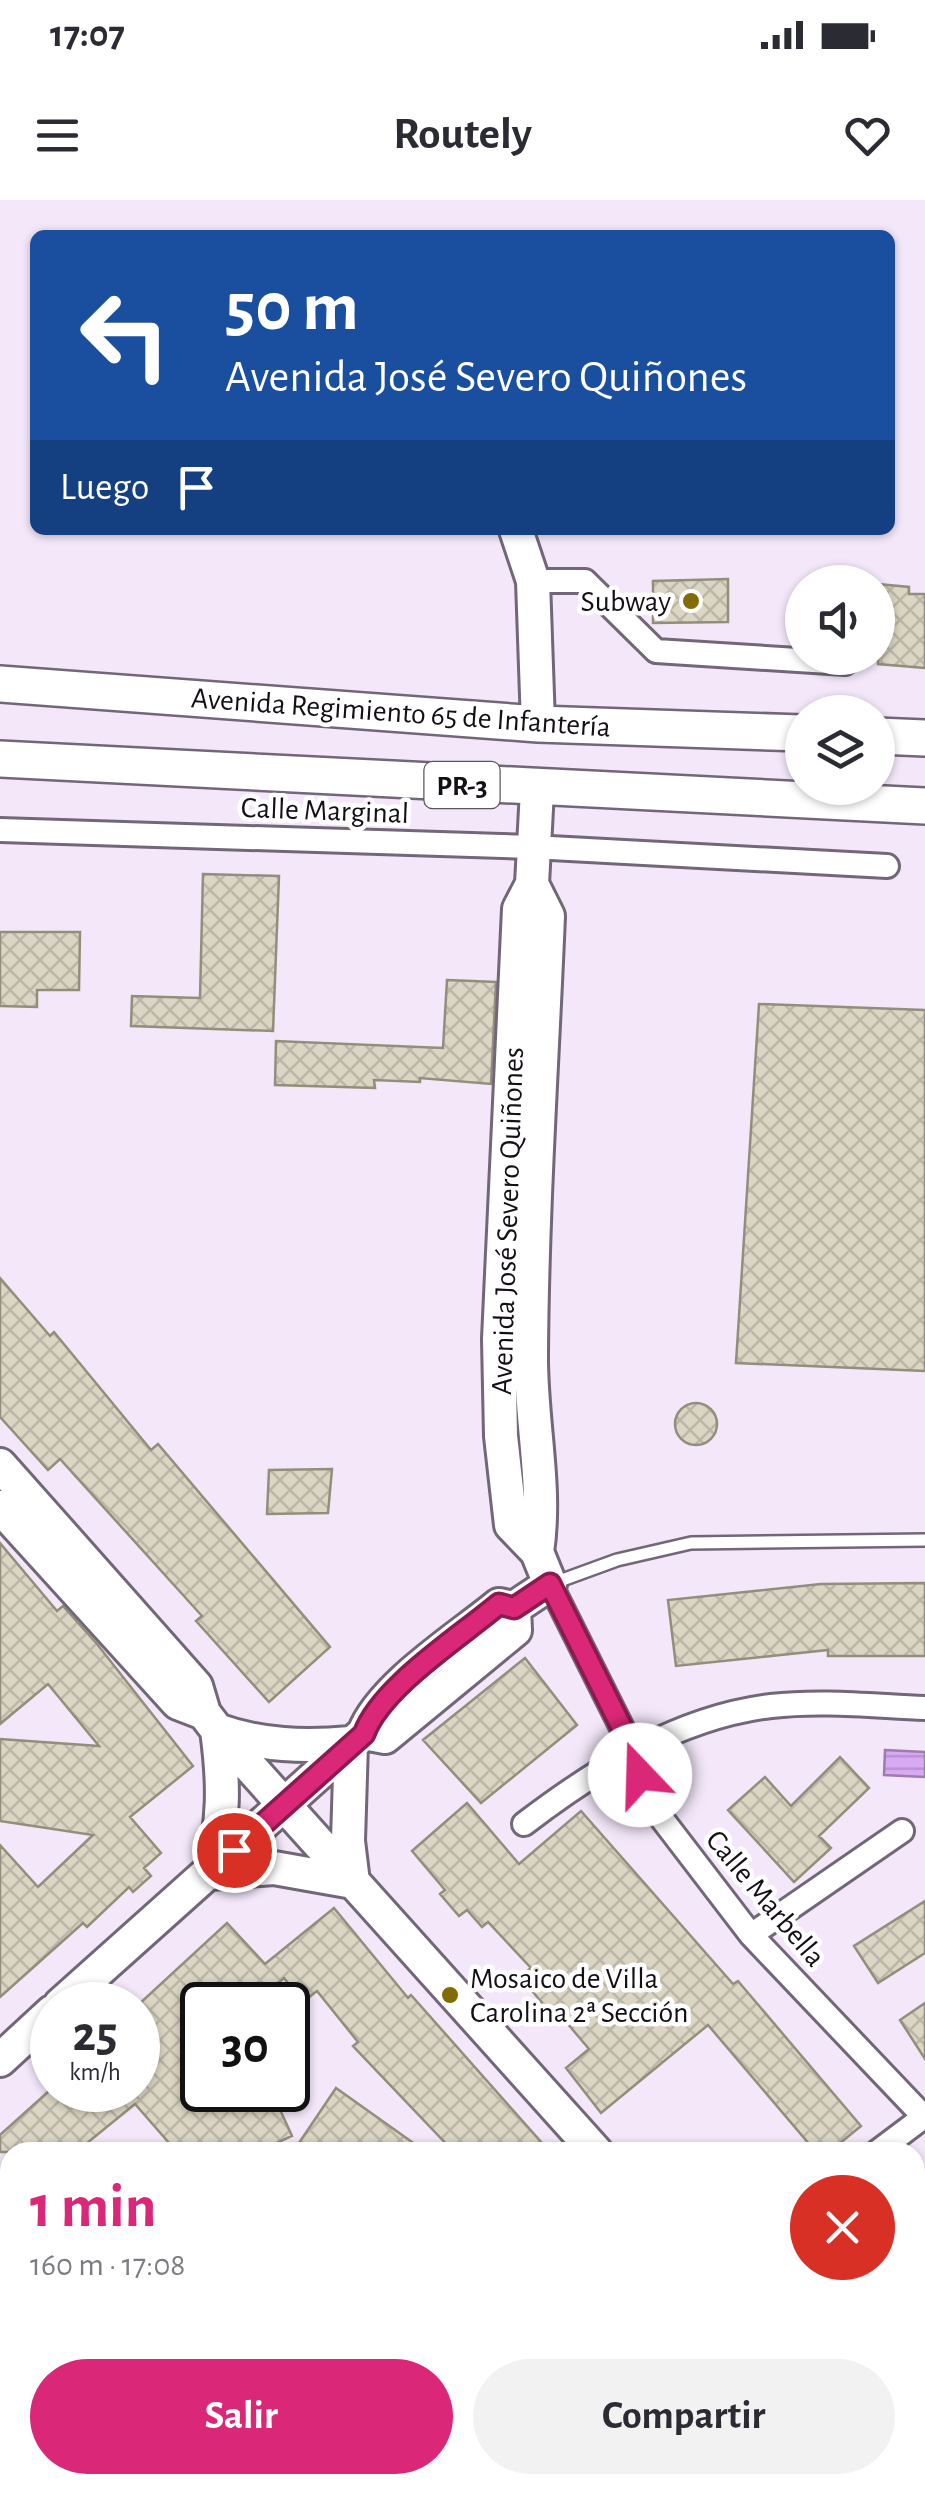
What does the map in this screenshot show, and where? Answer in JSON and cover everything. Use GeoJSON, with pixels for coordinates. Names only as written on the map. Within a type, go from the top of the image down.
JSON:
{"type":"FeatureCollection","features":[{"type":"Feature","properties":{"kind":"main road"},"geometry":{"type":"LineString","coordinates":[[0,673],[49,687]]}},
{"type":"Feature","properties":{"kind":"main road","name":"Avenida Regimiento 65 de Infantería"},"geometry":{"type":"LineString","coordinates":[[0,684],[538,724],[785,732]]}},
{"type":"Feature","properties":{"kind":"main road"},"geometry":{"type":"LineString","coordinates":[[895,737],[925,738]]}},
{"type":"Feature","properties":{"kind":"main road","name":"PR-3"},"geometry":{"type":"LineString","coordinates":[[0,759],[537,790],[925,806]]}},
{"type":"Feature","properties":{"kind":"street"},"geometry":{"type":"LineString","coordinates":[[518,535],[533,581],[538,724]]}},
{"type":"Feature","properties":{"kind":"street"},"geometry":{"type":"LineString","coordinates":[[533,581],[584,581],[656,651],[785,658]]}},
{"type":"Feature","properties":{"kind":"street","name":"Avenida José Severo Quiñones"},"geometry":{"type":"LineString","coordinates":[[537,790],[532,884],[519,909],[530,994],[518,1290],[543,1509],[536,1552],[550,1584]]}},
{"type":"Feature","properties":{"kind":"street","name":"Calle Marginal"},"geometry":{"type":"LineString","coordinates":[[0,830],[532,847],[887,866]]}},
{"type":"Feature","properties":{"kind":"street"},"geometry":{"type":"LineString","coordinates":[[0,1465],[196,1686],[211,1721],[224,1804],[221,1836],[210,1873]]}},
{"type":"Feature","properties":{"kind":"street"},"geometry":{"type":"LineString","coordinates":[[0,1507],[178,1704],[242,1738],[308,1746],[385,1737],[410,1697],[515,1630],[514,1608],[550,1584]]}},
{"type":"Feature","properties":{"kind":"street","name":"Calle Marbella"},"geometry":{"type":"LineString","coordinates":[[550,1584],[634,1752],[646,1798],[751,1935],[924,2117]]}},
{"type":"Feature","properties":{"kind":"street"},"geometry":{"type":"LineString","coordinates":[[524,1824],[582,1780],[703,1720],[767,1706],[925,1708]]}},
{"type":"Feature","properties":{"kind":"street"},"geometry":{"type":"LineString","coordinates":[[211,1721],[587,2142]]}},
{"type":"Feature","properties":{"kind":"street"},"geometry":{"type":"LineString","coordinates":[[86,1982],[357,1738]]}},
{"type":"Feature","properties":{"kind":"street"},"geometry":{"type":"LineString","coordinates":[[352,1882],[357,1738]]}},
{"type":"Feature","properties":{"kind":"street"},"geometry":{"type":"LineString","coordinates":[[751,1935],[902,1831]]}},
{"type":"Feature","properties":{"kind":"street"},"geometry":{"type":"LineString","coordinates":[[210,1873],[274,1868],[352,1882]]}},
{"type":"Feature","properties":{"kind":"street"},"geometry":{"type":"LineString","coordinates":[[0,2060],[30,2032]]}},
{"type":"Feature","properties":{"kind":"street"},"geometry":{"type":"LineString","coordinates":[[890,2142],[924,2117]]}},
{"type":"Feature","properties":{"kind":"lane"},"geometry":{"type":"LineString","coordinates":[[550,1584],[617,1560],[691,1543],[925,1540]]}},
{"type":"Feature","properties":{"kind":"shaded area"},"geometry":{"type":"Polygon","coordinates":[[[885,1750],[925,1752],[925,1777],[884,1775],[885,1750]]]}},
{"type":"Feature","properties":{"kind":"building","name":"Subway"},"geometry":{"type":"Polygon","coordinates":[[[728,579],[728,622],[653,623],[653,581],[728,579]]]}},
{"type":"Feature","properties":{"kind":"building"},"geometry":{"type":"Polygon","coordinates":[[[895,586],[909,587],[909,594],[925,594],[925,668],[895,665],[895,586]]]}},
{"type":"Feature","properties":{"kind":"building"},"geometry":{"type":"Polygon","coordinates":[[[203,874],[279,876],[273,1031],[131,1026],[132,996],[200,998],[203,874]]]}},
{"type":"Feature","properties":{"kind":"building"},"geometry":{"type":"Polygon","coordinates":[[[0,932],[80,932],[79,990],[37,990],[37,1007],[0,1006],[0,932]]]}},
{"type":"Feature","properties":{"kind":"building"},"geometry":{"type":"Polygon","coordinates":[[[447,980],[496,982],[491,1084],[420,1078],[420,1082],[374,1080],[375,1088],[275,1085],[276,1041],[443,1048],[447,980]]]}},
{"type":"Feature","properties":{"kind":"building"},"geometry":{"type":"Polygon","coordinates":[[[759,1004],[925,1010],[925,1371],[736,1363],[759,1004]]]}},
{"type":"Feature","properties":{"kind":"building"},"geometry":{"type":"Polygon","coordinates":[[[0,1278],[50,1336],[54,1332],[151,1450],[158,1444],[330,1647],[269,1702],[196,1621],[202,1616],[60,1459],[48,1470],[0,1417],[0,1278]]]}},
{"type":"Feature","properties":{"kind":"building"},"geometry":{"type":"Polygon","coordinates":[[[696,1403],[711,1409],[717,1424],[711,1439],[696,1445],[681,1439],[675,1424],[681,1409],[696,1403]]]}},
{"type":"Feature","properties":{"kind":"building"},"geometry":{"type":"Polygon","coordinates":[[[332,1469],[328,1513],[267,1514],[269,1470],[332,1469]]]}},
{"type":"Feature","properties":{"kind":"building"},"geometry":{"type":"Polygon","coordinates":[[[0,1543],[57,1611],[63,1606],[97,1644],[193,1766],[130,1817],[161,1853],[144,1868],[151,1876],[133,1892],[129,1887],[87,1927],[83,1923],[0,1997],[0,1845],[38,1887],[93,1835],[0,1821],[0,1739],[99,1746],[48,1684],[0,1724],[0,1543]]]}},
{"type":"Feature","properties":{"kind":"building"},"geometry":{"type":"Polygon","coordinates":[[[925,1583],[925,1656],[828,1656],[828,1650],[676,1666],[668,1600],[821,1584],[925,1583]]]}},
{"type":"Feature","properties":{"kind":"building"},"geometry":{"type":"Polygon","coordinates":[[[525,1658],[577,1725],[481,1803],[423,1740],[525,1658]]]}},
{"type":"Feature","properties":{"kind":"building"},"geometry":{"type":"Polygon","coordinates":[[[840,1757],[869,1788],[819,1836],[831,1848],[794,1882],[728,1810],[765,1777],[791,1806],[840,1757]]]}},
{"type":"Feature","properties":{"kind":"building"},"geometry":{"type":"Polygon","coordinates":[[[467,1803],[519,1864],[581,1811],[733,1984],[738,1981],[861,2126],[841,2142],[807,2142],[708,2025],[601,2113],[566,2068],[589,2049],[556,2010],[551,2014],[520,1976],[531,1968],[488,1922],[482,1927],[467,1910],[459,1916],[440,1894],[445,1890],[412,1851],[467,1803]]]}},
{"type":"Feature","properties":{"kind":"building"},"geometry":{"type":"Polygon","coordinates":[[[925,1901],[925,1953],[878,1983],[854,1946],[925,1901]]]}},
{"type":"Feature","properties":{"kind":"building"},"geometry":{"type":"Polygon","coordinates":[[[334,1908],[408,1998],[411,1995],[541,2142],[444,2142],[353,2046],[358,2042],[317,1991],[310,1996],[310,1982],[287,1982],[284,1978],[279,1982],[180,1982],[180,2112],[281,2112],[292,2136],[279,2142],[168,2142],[142,2112],[160,2112],[160,1985],[227,1923],[265,1964],[334,1908]]]}},
{"type":"Feature","properties":{"kind":"building"},"geometry":{"type":"Polygon","coordinates":[[[925,2003],[925,2059],[900,2020],[925,2003]]]}},
{"type":"Feature","properties":{"kind":"building"},"geometry":{"type":"Polygon","coordinates":[[[336,2088],[412,2142],[300,2142],[336,2088]]]}},
{"type":"Feature","properties":{"kind":"building"},"geometry":{"type":"Polygon","coordinates":[[[30,2108],[30,2112],[125,2112],[88,2142],[0,2142],[0,2135],[30,2108]]]}},
{"type":"Feature","properties":{"kind":"place","name":"Subway"},"geometry":{"type":"Point","coordinates":[691,601]}},
{"type":"Feature","properties":{"kind":"place","name":"Mosaico de Villa Carolina 2ª Sección"},"geometry":{"type":"Point","coordinates":[450,1995]}},
{"type":"Feature","properties":{"kind":"route"},"geometry":{"type":"LineString","coordinates":[[234,1850],[364,1734],[371,1714],[400,1687],[499,1604],[514,1608],[550,1584],[634,1752],[640,1775]]}}]}
